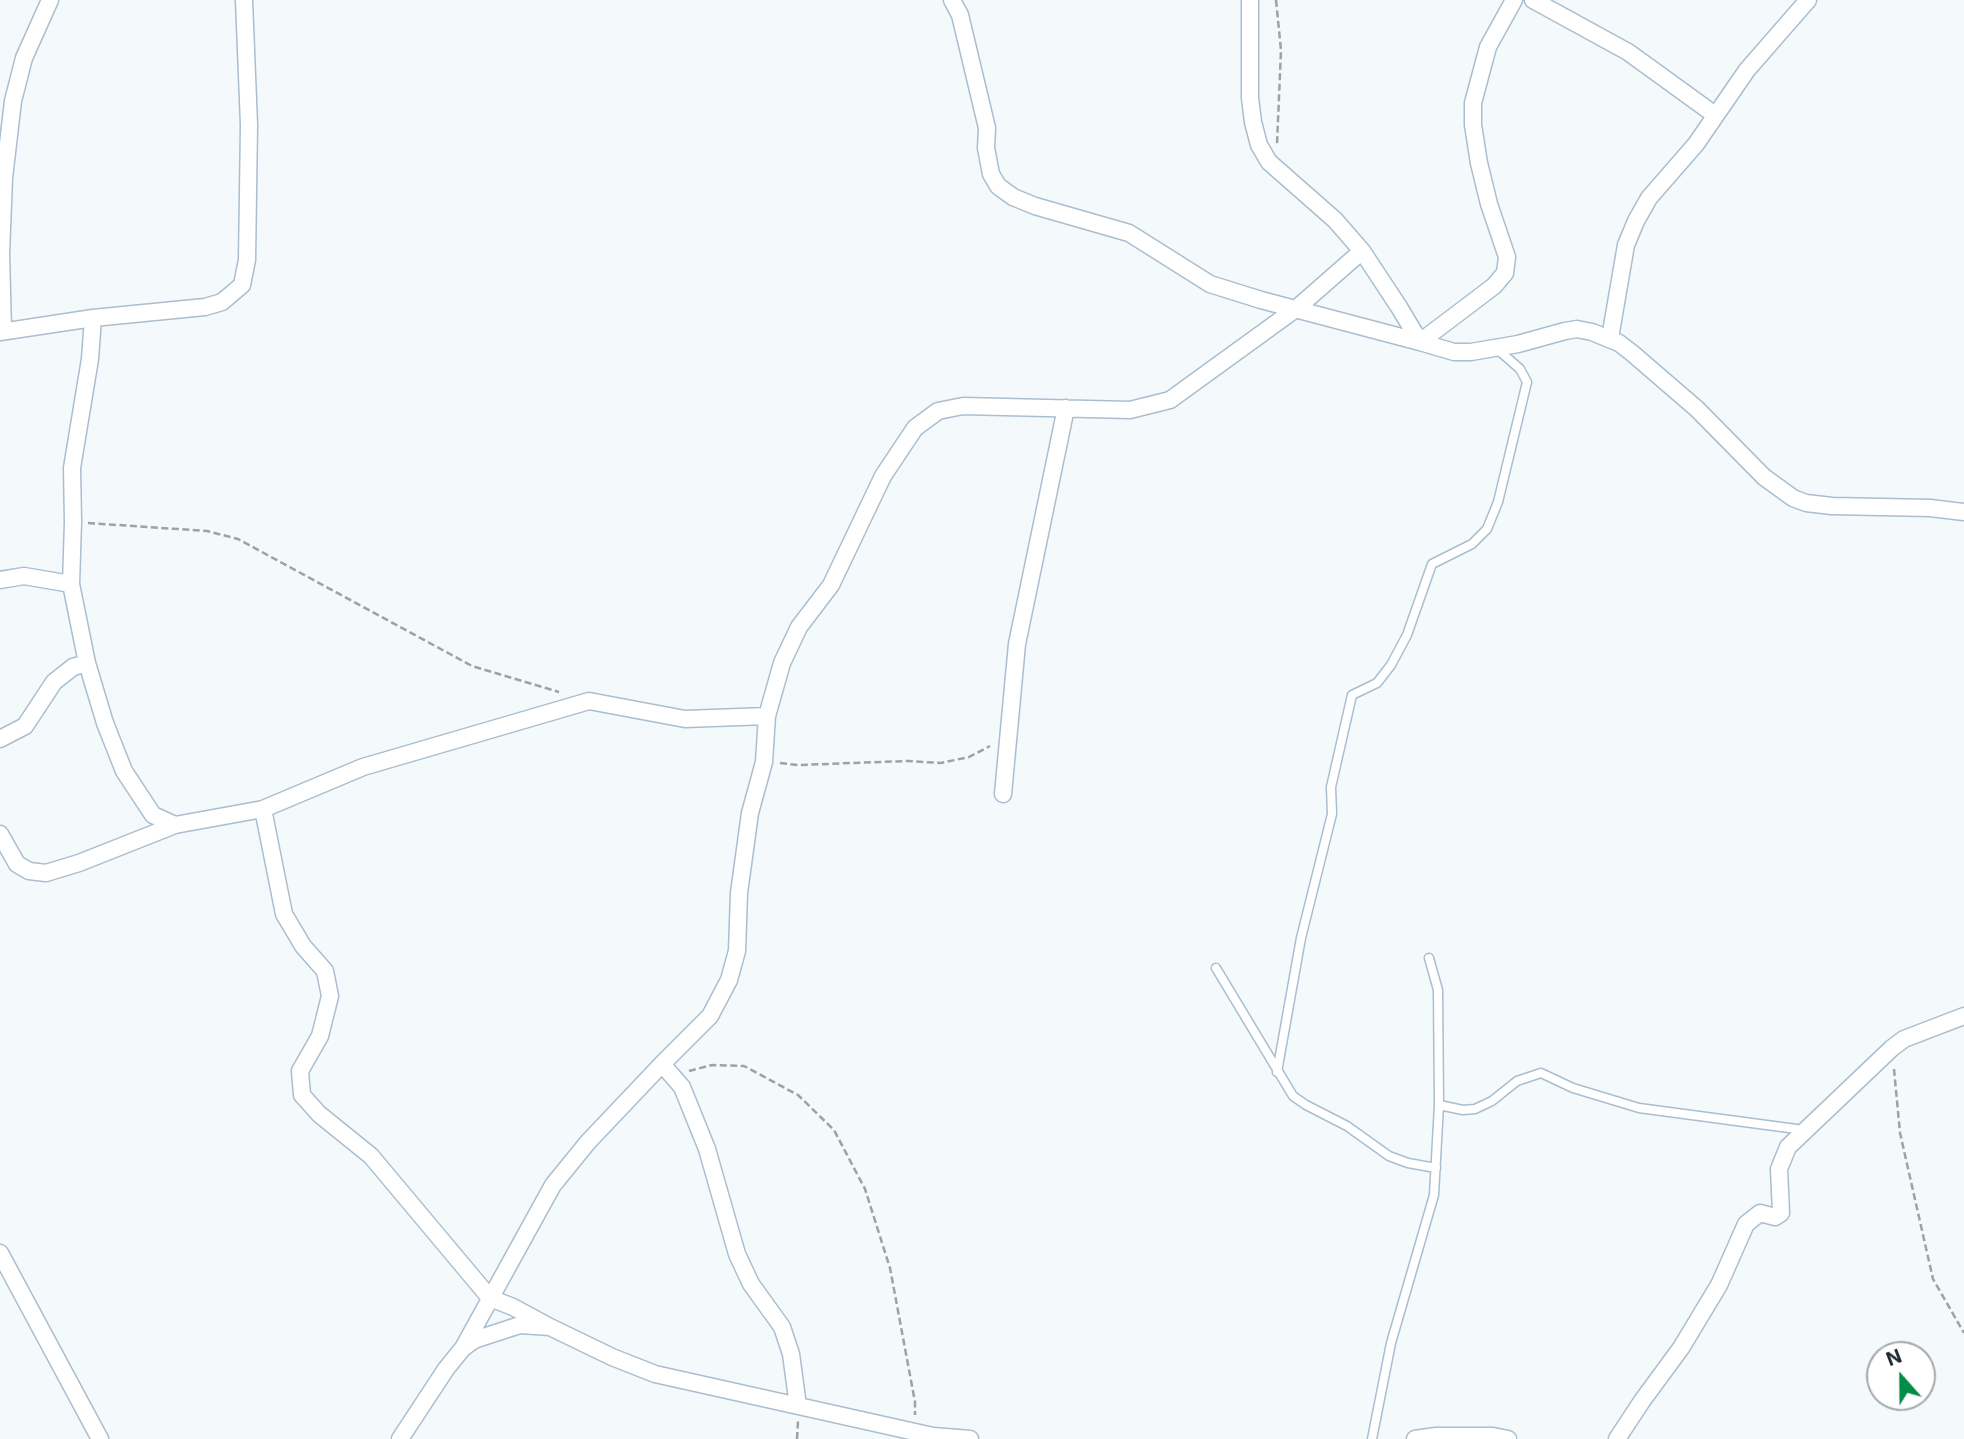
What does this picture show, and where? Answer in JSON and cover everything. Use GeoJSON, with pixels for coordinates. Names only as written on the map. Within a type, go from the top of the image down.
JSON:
{"type":"FeatureCollection","features":[{"type":"Feature","properties":{"kind":"street"},"geometry":{"type":"LineString","coordinates":[[50,0],[24,58],[13,101],[4,178],[1,331],[93,318],[205,307],[222,302],[242,285],[247,260],[249,125],[244,0]]}},
{"type":"Feature","properties":{"kind":"street"},"geometry":{"type":"LineString","coordinates":[[952,0],[960,15],[987,128],[986,148],[991,174],[998,186],[1013,197],[1129,233],[1210,284],[1454,352],[1496,348],[1577,329],[1610,338],[1632,353],[1697,409],[1764,477],[1793,498],[1832,506],[1930,508],[1964,512]]}},
{"type":"Feature","properties":{"kind":"street"},"geometry":{"type":"LineString","coordinates":[[1250,0],[1250,98],[1259,145],[1269,162],[1335,220],[1362,251],[1420,342]]}},
{"type":"Feature","properties":{"kind":"street"},"geometry":{"type":"LineString","coordinates":[[1420,342],[1494,286],[1505,273],[1507,257],[1489,204],[1479,163],[1473,125],[1473,103],[1488,47],[1514,0]]}},
{"type":"Feature","properties":{"kind":"street"},"geometry":{"type":"LineString","coordinates":[[1534,0],[1628,52],[1715,115]]}},
{"type":"Feature","properties":{"kind":"street"},"geometry":{"type":"LineString","coordinates":[[1610,338],[1626,245],[1649,198],[1696,144],[1747,70],[1808,0]]}},
{"type":"Feature","properties":{"kind":"street"},"geometry":{"type":"LineString","coordinates":[[400,1439],[463,1348],[553,1185],[588,1142],[667,1070],[710,1016],[729,980],[737,951],[739,893],[750,813],[764,762],[767,716],[782,663],[799,627],[831,585],[883,476],[915,428],[938,411],[963,405],[1130,410],[1170,400],[1297,308],[1362,251]]}},
{"type":"Feature","properties":{"kind":"street"},"geometry":{"type":"LineString","coordinates":[[93,318],[90,359],[72,468],[71,584],[87,663],[105,723],[124,771],[153,815],[174,825]]}},
{"type":"Feature","properties":{"kind":"street"},"geometry":{"type":"LineString","coordinates":[[1003,794],[1017,644],[1066,408]]}},
{"type":"Feature","properties":{"kind":"street"},"geometry":{"type":"LineString","coordinates":[[0,580],[24,576],[71,584]]}},
{"type":"Feature","properties":{"kind":"street"},"geometry":{"type":"LineString","coordinates":[[0,739],[25,726],[54,682],[74,667],[87,663]]}},
{"type":"Feature","properties":{"kind":"street"},"geometry":{"type":"LineString","coordinates":[[0,834],[17,864],[29,871],[46,873],[79,863],[174,825],[263,809],[363,767],[589,701],[685,719],[767,716]]}},
{"type":"Feature","properties":{"kind":"street"},"geometry":{"type":"LineString","coordinates":[[263,809],[284,914],[303,946],[325,971],[330,996],[320,1036],[300,1071],[302,1095],[319,1114],[371,1156],[490,1298],[612,1357],[655,1374],[933,1438],[970,1439]]}},
{"type":"Feature","properties":{"kind":"street"},"geometry":{"type":"LineString","coordinates":[[1618,1439],[1642,1401],[1681,1349],[1713,1296],[1746,1224],[1760,1213],[1775,1217],[1781,1213],[1779,1169],[1788,1147],[1904,1039],[1964,1016]]}},
{"type":"Feature","properties":{"kind":"street"},"geometry":{"type":"LineString","coordinates":[[667,1070],[682,1087],[707,1149],[737,1254],[751,1284],[782,1327],[791,1354],[798,1406]]}},
{"type":"Feature","properties":{"kind":"street"},"geometry":{"type":"LineString","coordinates":[[0,1253],[100,1439]]}},
{"type":"Feature","properties":{"kind":"street"},"geometry":{"type":"LineString","coordinates":[[463,1348],[474,1340],[520,1325],[550,1327]]}},
{"type":"Feature","properties":{"kind":"street"},"geometry":{"type":"LineString","coordinates":[[1415,1439],[1436,1436],[1493,1436],[1508,1439]]}},
{"type":"Feature","properties":{"kind":"lane"},"geometry":{"type":"LineString","coordinates":[[1277,1072],[1301,938],[1332,814],[1331,787],[1352,695],[1377,683],[1391,664],[1407,635],[1432,564],[1472,544],[1487,529],[1498,502],[1527,382],[1520,369],[1496,348]]}},
{"type":"Feature","properties":{"kind":"lane"},"geometry":{"type":"LineString","coordinates":[[1372,1439],[1391,1343],[1434,1195],[1439,1105],[1438,990],[1429,958]]}},
{"type":"Feature","properties":{"kind":"lane"},"geometry":{"type":"LineString","coordinates":[[1216,968],[1293,1096],[1347,1126],[1389,1156],[1436,1168]]}},
{"type":"Feature","properties":{"kind":"lane"},"geometry":{"type":"LineString","coordinates":[[1439,1105],[1463,1110],[1475,1109],[1492,1101],[1517,1081],[1541,1073],[1573,1088],[1639,1108],[1804,1130]]}},
{"type":"Feature","properties":{"kind":"path"},"geometry":{"type":"LineString","coordinates":[[1276,0],[1281,50],[1277,169]]}},
{"type":"Feature","properties":{"kind":"path"},"geometry":{"type":"LineString","coordinates":[[73,522],[206,531],[238,539],[472,666],[589,701]]}},
{"type":"Feature","properties":{"kind":"path"},"geometry":{"type":"LineString","coordinates":[[764,762],[798,765],[908,761],[941,763],[970,757],[995,743],[1009,731]]}},
{"type":"Feature","properties":{"kind":"path"},"geometry":{"type":"LineString","coordinates":[[1892,1048],[1900,1133],[1933,1279],[1964,1333]]}},
{"type":"Feature","properties":{"kind":"path"},"geometry":{"type":"LineString","coordinates":[[667,1070],[712,1065],[744,1066],[798,1095],[834,1130],[865,1189],[890,1268],[915,1402],[916,1432]]}}]}
